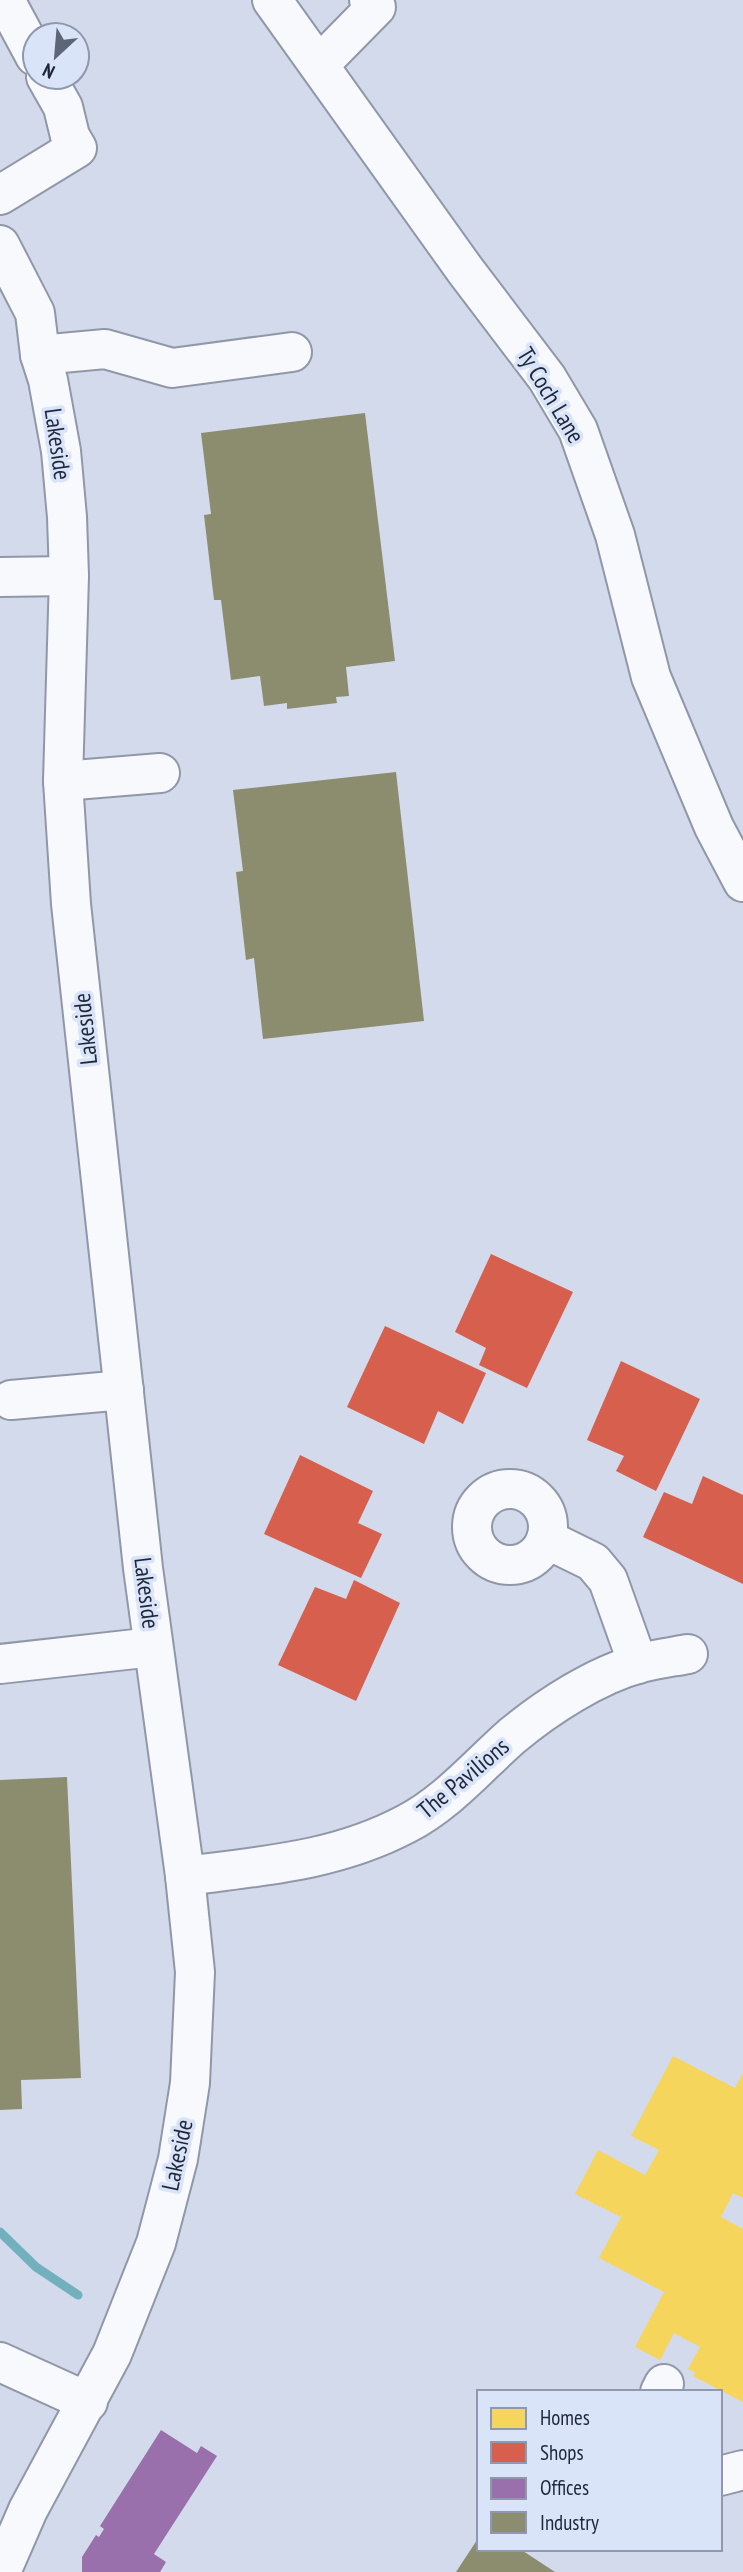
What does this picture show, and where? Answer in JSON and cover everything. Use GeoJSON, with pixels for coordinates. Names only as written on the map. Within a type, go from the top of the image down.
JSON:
{"type":"FeatureCollection","features":[{"type":"Feature","properties":{"kind":"street"},"geometry":{"type":"LineString","coordinates":[[5,0],[21,29]]}},
{"type":"Feature","properties":{"kind":"street","name":"Ty Coch Lane"},"geometry":{"type":"LineString","coordinates":[[272,0],[465,270],[547,378],[578,430],[615,535],[651,677],[714,827],[743,882]]}},
{"type":"Feature","properties":{"kind":"street"},"geometry":{"type":"LineString","coordinates":[[319,65],[378,2]]}},
{"type":"Feature","properties":{"kind":"street"},"geometry":{"type":"LineString","coordinates":[[0,195],[77,148],[54,91]]}},
{"type":"Feature","properties":{"kind":"street","name":"Lakeside"},"geometry":{"type":"LineString","coordinates":[[0,245],[35,313],[40,355],[48,380],[61,451],[69,576],[63,781],[71,904],[153,1647],[186,1876],[195,1972],[190,2083],[178,2159],[156,2243],[122,2331],[88,2402],[28,2510],[1,2572]]}},
{"type":"Feature","properties":{"kind":"street"},"geometry":{"type":"LineString","coordinates":[[40,355],[105,349],[172,368],[292,352]]}},
{"type":"Feature","properties":{"kind":"street"},"geometry":{"type":"LineString","coordinates":[[0,577],[69,576]]}},
{"type":"Feature","properties":{"kind":"street"},"geometry":{"type":"LineString","coordinates":[[63,781],[160,773]]}},
{"type":"Feature","properties":{"kind":"street"},"geometry":{"type":"LineString","coordinates":[[11,1400],[124,1390]]}},
{"type":"Feature","properties":{"kind":"street"},"geometry":{"type":"LineString","coordinates":[[547,1539],[593,1562],[608,1580],[638,1664]]}},
{"type":"Feature","properties":{"kind":"street"},"geometry":{"type":"LineString","coordinates":[[0,1664],[153,1647]]}},
{"type":"Feature","properties":{"kind":"street","name":"The Pavilions"},"geometry":{"type":"LineString","coordinates":[[186,1876],[317,1858],[359,1845],[408,1824],[447,1796],[513,1736],[550,1707],[588,1685],[638,1664],[688,1654]]}},
{"type":"Feature","properties":{"kind":"street"},"geometry":{"type":"LineString","coordinates":[[0,2362],[88,2402]]}},
{"type":"Feature","properties":{"kind":"street"},"geometry":{"type":"LineString","coordinates":[[722,2475],[743,2470]]}},
{"type":"Feature","properties":{"kind":"building: Homes"},"geometry":{"type":"Polygon","coordinates":[[[673,2056],[735,2088],[743,2073],[743,2198],[733,2193],[721,2217],[743,2229],[743,2402],[693,2376],[695,2372],[688,2369],[700,2347],[674,2333],[660,2360],[635,2347],[664,2292],[599,2258],[621,2217],[575,2194],[598,2150],[645,2175],[659,2150],[631,2136],[673,2056]]]}},
{"type":"Feature","properties":{"kind":"building: Shops"},"geometry":{"type":"Polygon","coordinates":[[[491,1254],[573,1292],[527,1388],[479,1365],[486,1348],[455,1332],[491,1254]]]}},
{"type":"Feature","properties":{"kind":"building: Shops"},"geometry":{"type":"Polygon","coordinates":[[[385,1326],[486,1373],[463,1424],[438,1411],[424,1444],[347,1407],[385,1326]]]}},
{"type":"Feature","properties":{"kind":"building: Shops"},"geometry":{"type":"Polygon","coordinates":[[[621,1361],[700,1399],[656,1491],[616,1471],[624,1456],[587,1440],[621,1361]]]}},
{"type":"Feature","properties":{"kind":"building: Shops"},"geometry":{"type":"Polygon","coordinates":[[[300,1455],[373,1491],[358,1523],[382,1534],[361,1578],[264,1534],[300,1455]]]}},
{"type":"Feature","properties":{"kind":"building: Shops"},"geometry":{"type":"Polygon","coordinates":[[[703,1476],[743,1495],[743,1584],[643,1537],[664,1492],[692,1504],[703,1476]]]}},
{"type":"Feature","properties":{"kind":"building: Shops"},"geometry":{"type":"Polygon","coordinates":[[[354,1580],[400,1603],[356,1701],[278,1665],[315,1587],[346,1599],[354,1580]]]}},
{"type":"Feature","properties":{"kind":"building: Offices"},"geometry":{"type":"Polygon","coordinates":[[[161,2430],[197,2453],[201,2446],[217,2456],[154,2554],[166,2562],[160,2572],[82,2572],[82,2557],[96,2535],[99,2537],[104,2529],[100,2526],[161,2430]]]}},
{"type":"Feature","properties":{"kind":"building: Industry"},"geometry":{"type":"Polygon","coordinates":[[[365,413],[395,661],[346,667],[349,696],[336,697],[337,703],[287,709],[287,703],[264,706],[260,676],[231,680],[221,600],[214,600],[204,515],[211,514],[201,433],[365,413]]]}},
{"type":"Feature","properties":{"kind":"building: Industry"},"geometry":{"type":"Polygon","coordinates":[[[396,772],[424,1021],[263,1039],[254,958],[246,960],[236,872],[243,871],[233,790],[396,772]]]}},
{"type":"Feature","properties":{"kind":"building: Industry"},"geometry":{"type":"Polygon","coordinates":[[[67,1777],[81,2078],[21,2080],[22,2109],[0,2110],[0,1780],[67,1777]]]}},
{"type":"Feature","properties":{"kind":"building: Industry"},"geometry":{"type":"Polygon","coordinates":[[[477,2540],[477,2551],[523,2551],[555,2572],[456,2572],[477,2540]]]}},
{"type":"Feature","properties":{"kind":"waterway"},"geometry":{"type":"LineString","coordinates":[[0,2232],[36,2267],[78,2295]]}}]}
